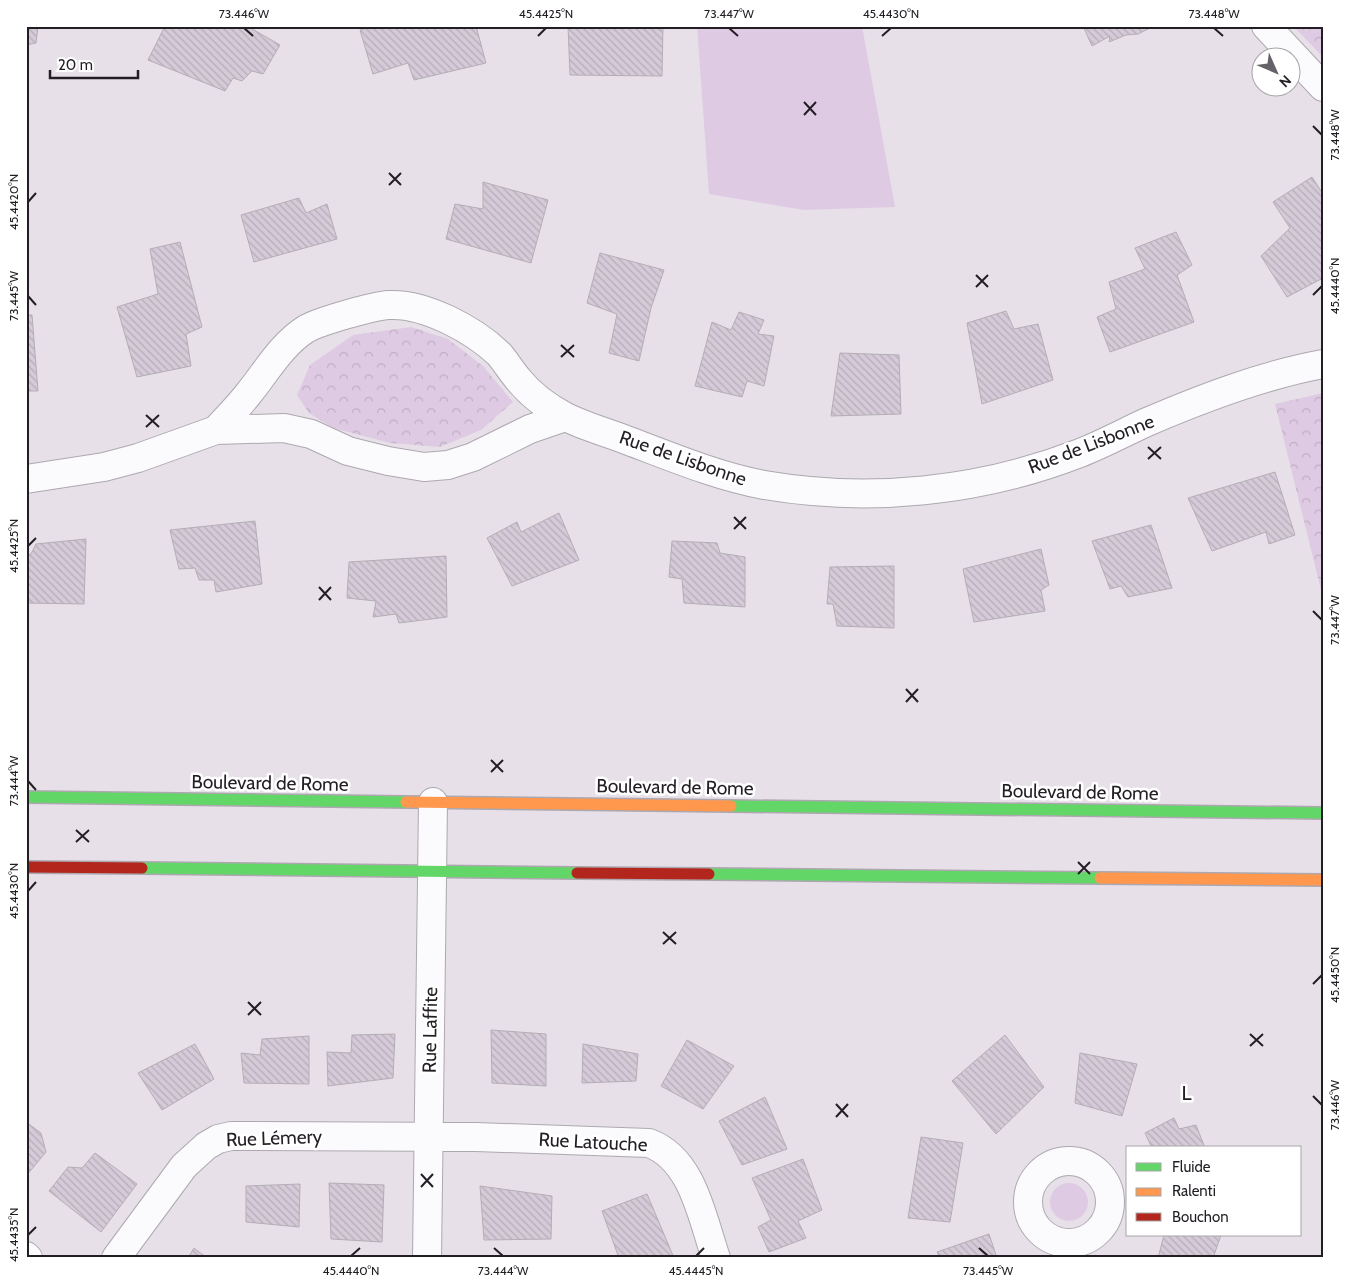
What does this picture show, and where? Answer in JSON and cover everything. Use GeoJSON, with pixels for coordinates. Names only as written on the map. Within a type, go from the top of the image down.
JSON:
{"type":"FeatureCollection","features":[{"type":"Feature","properties":{"kind":"main road","name":"Boulevard de Rome"},"geometry":{"type":"LineString","coordinates":[[26,797],[1323,813]]}},
{"type":"Feature","properties":{"kind":"main road"},"geometry":{"type":"LineString","coordinates":[[26,867],[1323,880]]}},
{"type":"Feature","properties":{"kind":"street"},"geometry":{"type":"LineString","coordinates":[[1266,26],[1323,88]]}},
{"type":"Feature","properties":{"kind":"street","name":"Rue de Lisbonne"},"geometry":{"type":"LineString","coordinates":[[216,430],[247,396],[275,358],[307,329],[362,310],[386,305],[411,305],[446,319],[485,342],[502,357],[518,380],[535,396],[565,417],[725,476],[808,491],[852,494],[940,489],[1034,469],[1080,453],[1149,422],[1223,393],[1292,370],[1323,364]]}},
{"type":"Feature","properties":{"kind":"street","name":"Rue de Lisbonne"},"geometry":{"type":"LineString","coordinates":[[26,479],[104,467],[138,458],[216,430],[284,428],[311,434],[348,451],[388,461],[424,467],[448,465],[472,457],[530,429],[565,417]]}},
{"type":"Feature","properties":{"kind":"street","name":"Rue Laffite"},"geometry":{"type":"LineString","coordinates":[[427,1258],[433,802]]}},
{"type":"Feature","properties":{"kind":"street","name":"Rue Lémery"},"geometry":{"type":"LineString","coordinates":[[116,1258],[184,1166],[201,1149],[218,1139],[257,1136],[428,1138]]}},
{"type":"Feature","properties":{"kind":"street","name":"Rue Latouche"},"geometry":{"type":"LineString","coordinates":[[428,1138],[615,1140],[649,1143],[659,1146],[668,1152],[684,1172],[716,1258]]}},
{"type":"Feature","properties":{"kind":"green space"},"geometry":{"type":"Polygon","coordinates":[[[697,26],[862,26],[895,207],[804,210],[709,194],[697,26]]]}},
{"type":"Feature","properties":{"kind":"green space"},"geometry":{"type":"Polygon","coordinates":[[[1323,26],[1323,57],[1294,27],[1323,26]]]}},
{"type":"Feature","properties":{"kind":"green space"},"geometry":{"type":"Polygon","coordinates":[[[411,327],[448,339],[483,366],[513,402],[481,430],[440,447],[390,443],[333,428],[309,413],[297,395],[310,365],[353,335],[411,327]]]}},
{"type":"Feature","properties":{"kind":"green space"},"geometry":{"type":"Polygon","coordinates":[[[1323,393],[1323,598],[1275,404],[1323,393]]]}},
{"type":"Feature","properties":{"kind":"green space"},"geometry":{"type":"Polygon","coordinates":[[[1069,1183],[1082,1189],[1088,1202],[1082,1215],[1069,1221],[1056,1215],[1050,1202],[1056,1189],[1069,1183]]]}},
{"type":"Feature","properties":{"kind":"building"},"geometry":{"type":"Polygon","coordinates":[[[26,26],[38,26],[36,43],[26,45],[26,26]]]}},
{"type":"Feature","properties":{"kind":"building"},"geometry":{"type":"Polygon","coordinates":[[[165,26],[247,26],[280,45],[263,74],[252,71],[242,81],[233,78],[225,91],[148,60],[165,26]]]}},
{"type":"Feature","properties":{"kind":"building"},"geometry":{"type":"Polygon","coordinates":[[[374,26],[476,26],[486,63],[414,80],[408,63],[373,74],[360,30],[374,26]]]}},
{"type":"Feature","properties":{"kind":"building"},"geometry":{"type":"Polygon","coordinates":[[[568,26],[663,26],[662,76],[570,75],[568,26]]]}},
{"type":"Feature","properties":{"kind":"building"},"geometry":{"type":"Polygon","coordinates":[[[1083,26],[1154,26],[1138,34],[1126,35],[1109,42],[1110,36],[1092,46],[1083,26]]]}},
{"type":"Feature","properties":{"kind":"building"},"geometry":{"type":"Polygon","coordinates":[[[1312,177],[1323,194],[1323,278],[1287,297],[1261,256],[1290,228],[1273,202],[1312,177]]]}},
{"type":"Feature","properties":{"kind":"building"},"geometry":{"type":"Polygon","coordinates":[[[483,182],[548,200],[531,263],[446,239],[455,204],[483,209],[483,182]]]}},
{"type":"Feature","properties":{"kind":"building"},"geometry":{"type":"Polygon","coordinates":[[[299,198],[306,213],[327,204],[337,239],[254,262],[241,215],[299,198]]]}},
{"type":"Feature","properties":{"kind":"building"},"geometry":{"type":"Polygon","coordinates":[[[1176,232],[1192,265],[1177,275],[1194,322],[1110,352],[1097,317],[1116,309],[1109,282],[1145,269],[1135,248],[1176,232]]]}},
{"type":"Feature","properties":{"kind":"building"},"geometry":{"type":"Polygon","coordinates":[[[180,242],[202,327],[186,334],[191,366],[137,377],[117,307],[158,294],[150,249],[180,242]]]}},
{"type":"Feature","properties":{"kind":"building"},"geometry":{"type":"Polygon","coordinates":[[[600,253],[664,270],[651,308],[639,361],[609,353],[617,314],[587,303],[600,253]]]}},
{"type":"Feature","properties":{"kind":"building"},"geometry":{"type":"Polygon","coordinates":[[[1006,311],[1014,329],[1038,324],[1053,380],[982,404],[967,323],[1006,311]]]}},
{"type":"Feature","properties":{"kind":"building"},"geometry":{"type":"Polygon","coordinates":[[[739,312],[764,320],[758,334],[774,336],[764,386],[747,381],[742,397],[695,386],[712,322],[731,330],[739,312]]]}},
{"type":"Feature","properties":{"kind":"building"},"geometry":{"type":"Polygon","coordinates":[[[26,315],[32,315],[38,391],[26,391],[26,315]]]}},
{"type":"Feature","properties":{"kind":"building"},"geometry":{"type":"Polygon","coordinates":[[[840,353],[899,355],[901,414],[831,416],[840,353]]]}},
{"type":"Feature","properties":{"kind":"building"},"geometry":{"type":"Polygon","coordinates":[[[1275,472],[1295,535],[1269,544],[1266,532],[1212,551],[1188,498],[1275,472]]]}},
{"type":"Feature","properties":{"kind":"building"},"geometry":{"type":"Polygon","coordinates":[[[559,513],[579,560],[512,586],[487,538],[517,522],[521,532],[559,513]]]}},
{"type":"Feature","properties":{"kind":"building"},"geometry":{"type":"Polygon","coordinates":[[[255,521],[262,584],[216,592],[214,580],[199,580],[195,568],[179,569],[170,530],[255,521]]]}},
{"type":"Feature","properties":{"kind":"building"},"geometry":{"type":"Polygon","coordinates":[[[1151,525],[1172,588],[1128,597],[1121,586],[1110,589],[1092,541],[1151,525]]]}},
{"type":"Feature","properties":{"kind":"building"},"geometry":{"type":"Polygon","coordinates":[[[86,539],[84,604],[26,603],[26,555],[31,554],[36,544],[86,539]]]}},
{"type":"Feature","properties":{"kind":"building"},"geometry":{"type":"Polygon","coordinates":[[[672,541],[717,543],[720,553],[745,557],[745,607],[684,603],[682,579],[669,577],[672,541]]]}},
{"type":"Feature","properties":{"kind":"building"},"geometry":{"type":"Polygon","coordinates":[[[1041,549],[1049,585],[1041,590],[1045,611],[974,622],[963,569],[1041,549]]]}},
{"type":"Feature","properties":{"kind":"building"},"geometry":{"type":"Polygon","coordinates":[[[446,556],[447,617],[399,623],[396,614],[373,617],[376,601],[347,598],[349,562],[446,556]]]}},
{"type":"Feature","properties":{"kind":"building"},"geometry":{"type":"Polygon","coordinates":[[[894,566],[894,628],[837,626],[833,604],[827,604],[830,567],[894,566]]]}},
{"type":"Feature","properties":{"kind":"building"},"geometry":{"type":"Polygon","coordinates":[[[491,1030],[546,1034],[546,1086],[492,1083],[491,1030]]]}},
{"type":"Feature","properties":{"kind":"building"},"geometry":{"type":"Polygon","coordinates":[[[395,1034],[393,1078],[328,1086],[327,1052],[351,1053],[352,1035],[395,1034]]]}},
{"type":"Feature","properties":{"kind":"building"},"geometry":{"type":"Polygon","coordinates":[[[1005,1035],[1044,1087],[996,1134],[952,1081],[1005,1035]]]}},
{"type":"Feature","properties":{"kind":"building"},"geometry":{"type":"Polygon","coordinates":[[[309,1036],[309,1084],[244,1083],[241,1053],[260,1055],[262,1039],[309,1036]]]}},
{"type":"Feature","properties":{"kind":"building"},"geometry":{"type":"Polygon","coordinates":[[[687,1040],[734,1066],[703,1109],[661,1086],[687,1040]]]}},
{"type":"Feature","properties":{"kind":"building"},"geometry":{"type":"Polygon","coordinates":[[[195,1044],[214,1079],[162,1110],[138,1073],[195,1044]]]}},
{"type":"Feature","properties":{"kind":"building"},"geometry":{"type":"Polygon","coordinates":[[[583,1044],[638,1054],[636,1081],[582,1083],[583,1044]]]}},
{"type":"Feature","properties":{"kind":"building"},"geometry":{"type":"Polygon","coordinates":[[[1080,1053],[1137,1064],[1122,1116],[1075,1103],[1080,1053]]]}},
{"type":"Feature","properties":{"kind":"building"},"geometry":{"type":"Polygon","coordinates":[[[765,1097],[787,1149],[742,1165],[719,1121],[765,1097]]]}},
{"type":"Feature","properties":{"kind":"building"},"geometry":{"type":"Polygon","coordinates":[[[1174,1118],[1179,1129],[1196,1125],[1204,1146],[1151,1146],[1145,1133],[1174,1118]]]}},
{"type":"Feature","properties":{"kind":"building"},"geometry":{"type":"Polygon","coordinates":[[[26,1122],[41,1133],[46,1152],[26,1176],[26,1122]]]}},
{"type":"Feature","properties":{"kind":"building"},"geometry":{"type":"Polygon","coordinates":[[[921,1137],[963,1143],[950,1222],[908,1218],[921,1137]]]}},
{"type":"Feature","properties":{"kind":"building"},"geometry":{"type":"Polygon","coordinates":[[[95,1153],[137,1184],[101,1232],[49,1191],[68,1167],[82,1168],[95,1153]]]}},
{"type":"Feature","properties":{"kind":"building"},"geometry":{"type":"Polygon","coordinates":[[[803,1159],[822,1210],[798,1221],[806,1238],[769,1252],[758,1227],[771,1220],[752,1178],[803,1159]]]}},
{"type":"Feature","properties":{"kind":"building"},"geometry":{"type":"Polygon","coordinates":[[[329,1183],[384,1185],[382,1242],[331,1239],[329,1183]]]}},
{"type":"Feature","properties":{"kind":"building"},"geometry":{"type":"Polygon","coordinates":[[[300,1184],[299,1227],[246,1222],[246,1186],[300,1184]]]}},
{"type":"Feature","properties":{"kind":"building"},"geometry":{"type":"Polygon","coordinates":[[[480,1186],[552,1196],[551,1239],[484,1240],[480,1186]]]}},
{"type":"Feature","properties":{"kind":"building"},"geometry":{"type":"Polygon","coordinates":[[[647,1194],[674,1258],[619,1258],[602,1211],[647,1194]]]}},
{"type":"Feature","properties":{"kind":"building"},"geometry":{"type":"Polygon","coordinates":[[[989,1234],[997,1258],[940,1258],[937,1252],[989,1234]]]}},
{"type":"Feature","properties":{"kind":"building"},"geometry":{"type":"Polygon","coordinates":[[[1164,1236],[1221,1236],[1213,1258],[1158,1258],[1164,1236]]]}},
{"type":"Feature","properties":{"kind":"building"},"geometry":{"type":"Polygon","coordinates":[[[194,1248],[207,1258],[188,1258],[194,1248]]]}},
{"type":"Feature","properties":{"kind":"traffic: fast"},"geometry":{"type":"LineString","coordinates":[[26,797],[406,802]]}},
{"type":"Feature","properties":{"kind":"traffic: fast"},"geometry":{"type":"LineString","coordinates":[[731,806],[1323,813]]}},
{"type":"Feature","properties":{"kind":"traffic: fast"},"geometry":{"type":"LineString","coordinates":[[142,868],[577,873]]}},
{"type":"Feature","properties":{"kind":"traffic: fast"},"geometry":{"type":"LineString","coordinates":[[709,874],[1100,878]]}},
{"type":"Feature","properties":{"kind":"traffic: slow"},"geometry":{"type":"LineString","coordinates":[[406,802],[731,806]]}},
{"type":"Feature","properties":{"kind":"traffic: slow"},"geometry":{"type":"LineString","coordinates":[[1100,878],[1323,880]]}},
{"type":"Feature","properties":{"kind":"traffic: jam"},"geometry":{"type":"LineString","coordinates":[[26,867],[142,868]]}},
{"type":"Feature","properties":{"kind":"traffic: jam"},"geometry":{"type":"LineString","coordinates":[[577,873],[709,874]]}},
{"type":"Feature","properties":{"kind":"district","name":"L"},"geometry":{"type":"Point","coordinates":[1187,1093]}}]}
